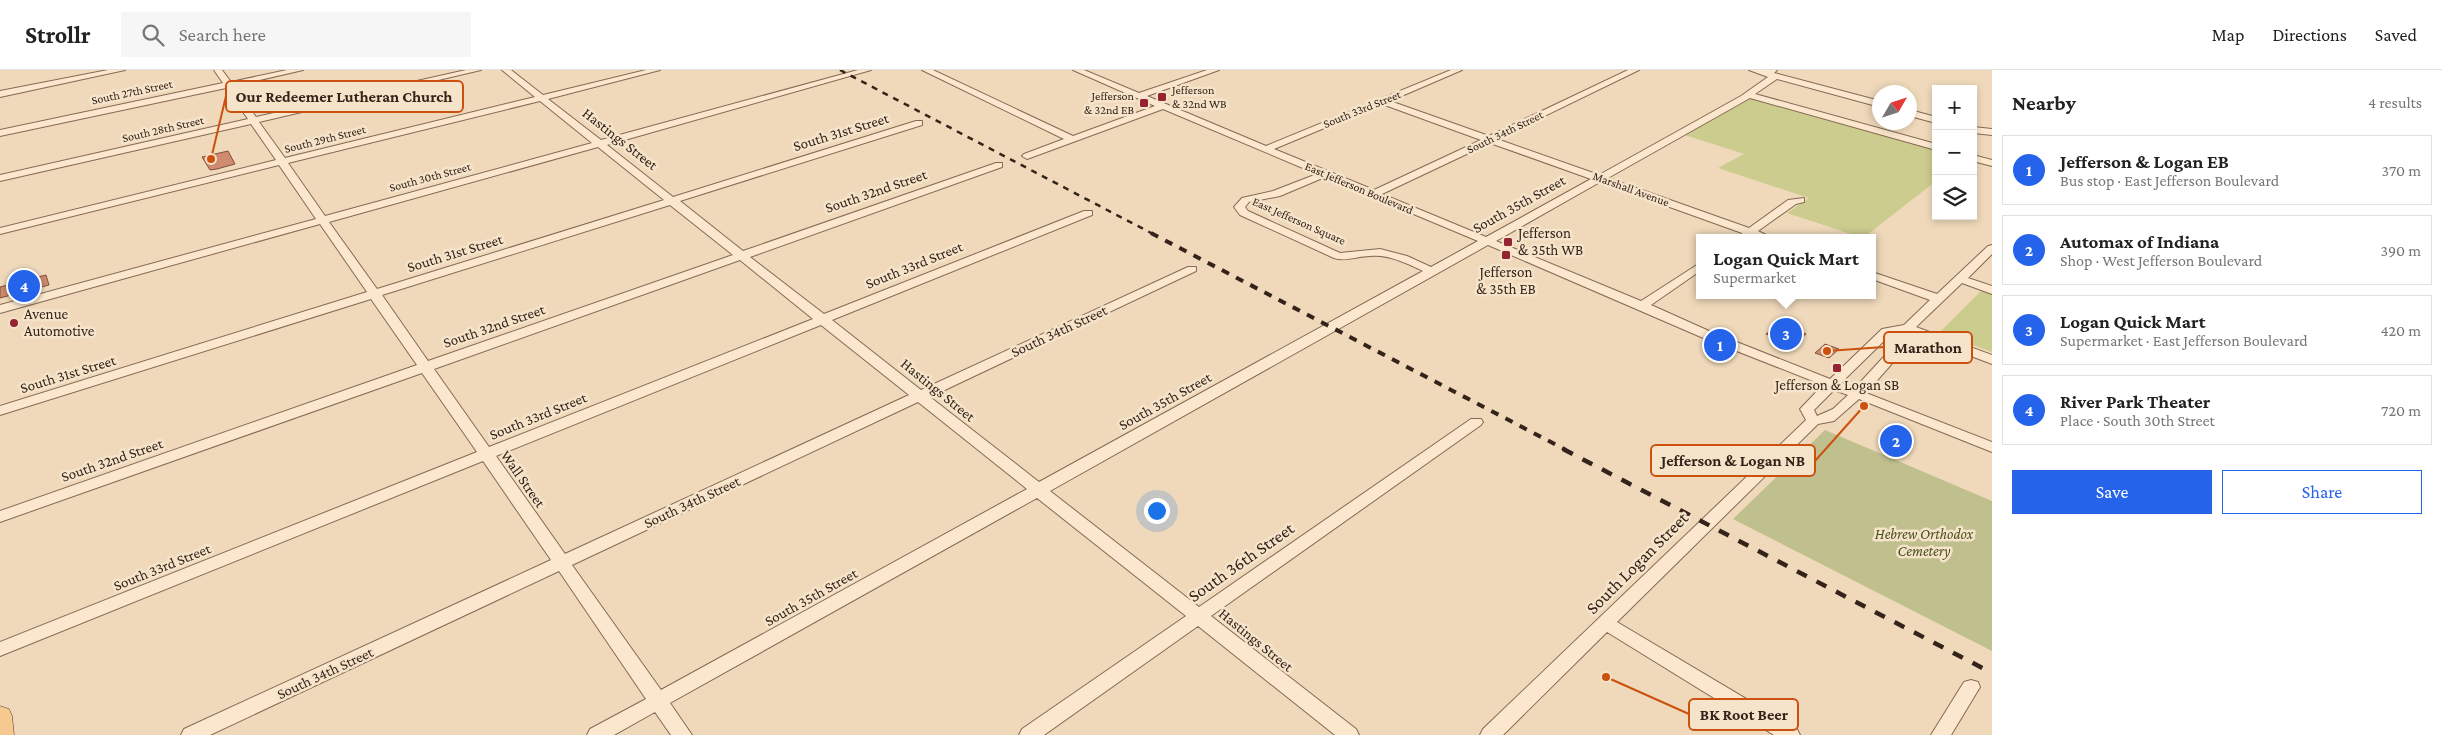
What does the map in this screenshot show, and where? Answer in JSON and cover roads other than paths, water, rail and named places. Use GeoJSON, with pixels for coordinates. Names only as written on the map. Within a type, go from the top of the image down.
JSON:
{"type":"FeatureCollection","features":[{"type":"Feature","properties":{"kind":"main road"},"geometry":{"type":"LineString","coordinates":[[0,716],[2,735]]}},
{"type":"Feature","properties":{"kind":"street"},"geometry":{"type":"LineString","coordinates":[[0,94],[122,70]]}},
{"type":"Feature","properties":{"kind":"street","name":"Wall Street"},"geometry":{"type":"LineString","coordinates":[[218,70],[682,735]]}},
{"type":"Feature","properties":{"kind":"street","name":"South 27th Street"},"geometry":{"type":"LineString","coordinates":[[0,133],[299,70]]}},
{"type":"Feature","properties":{"kind":"street","name":"South 28th Street"},"geometry":{"type":"LineString","coordinates":[[0,178],[477,70]]}},
{"type":"Feature","properties":{"kind":"street","name":"Hastings Street"},"geometry":{"type":"LineString","coordinates":[[506,70],[1349,735]]}},
{"type":"Feature","properties":{"kind":"street","name":"South 29th Street"},"geometry":{"type":"LineString","coordinates":[[0,231],[656,70]]}},
{"type":"Feature","properties":{"kind":"street","name":"South 30th Street"},"geometry":{"type":"LineString","coordinates":[[0,309],[867,70]]}},
{"type":"Feature","properties":{"kind":"street"},"geometry":{"type":"LineString","coordinates":[[926,70],[1072,139]]}},
{"type":"Feature","properties":{"kind":"street","name":"East Jefferson Boulevard"},"geometry":{"type":"LineString","coordinates":[[1077,70],[1642,306],[1832,383]]}},
{"type":"Feature","properties":{"kind":"street"},"geometry":{"type":"LineString","coordinates":[[1134,94],[1192,70]]}},
{"type":"Feature","properties":{"kind":"street"},"geometry":{"type":"LineString","coordinates":[[1134,94],[1215,70]]}},
{"type":"Feature","properties":{"kind":"street","name":"South 33rd Street"},"geometry":{"type":"LineString","coordinates":[[1266,149],[1458,70]]}},
{"type":"Feature","properties":{"kind":"street","name":"South 34th Street"},"geometry":{"type":"LineString","coordinates":[[1374,194],[1635,70]]}},
{"type":"Feature","properties":{"kind":"street"},"geometry":{"type":"LineString","coordinates":[[1753,70],[1773,73],[1872,102]]}},
{"type":"Feature","properties":{"kind":"street","name":"South 35th Street"},"geometry":{"type":"LineString","coordinates":[[597,735],[1748,94],[1773,78],[1773,73]]}},
{"type":"Feature","properties":{"kind":"street"},"geometry":{"type":"LineString","coordinates":[[1748,94],[1932,146]]}},
{"type":"Feature","properties":{"kind":"street","name":"Marshall Avenue"},"geometry":{"type":"LineString","coordinates":[[1381,101],[1598,178],[1743,234]]}},
{"type":"Feature","properties":{"kind":"street"},"geometry":{"type":"LineString","coordinates":[[1028,156],[1163,106]]}},
{"type":"Feature","properties":{"kind":"street"},"geometry":{"type":"LineString","coordinates":[[1917,114],[1932,119]]}},
{"type":"Feature","properties":{"kind":"street","name":"South 31st Street"},"geometry":{"type":"LineString","coordinates":[[0,411],[919,123]]}},
{"type":"Feature","properties":{"kind":"street"},"geometry":{"type":"LineString","coordinates":[[1977,130],[1992,132]]}},
{"type":"Feature","properties":{"kind":"street"},"geometry":{"type":"LineString","coordinates":[[1977,159],[1992,163]]}},
{"type":"Feature","properties":{"kind":"street","name":"South 32nd Street"},"geometry":{"type":"LineString","coordinates":[[0,517],[998,165]]}},
{"type":"Feature","properties":{"kind":"street","name":"East Jefferson Square"},"geometry":{"type":"LineString","coordinates":[[1321,172],[1301,184],[1290,186],[1276,194],[1246,200],[1239,207],[1244,213],[1338,256],[1347,257],[1367,252],[1385,253],[1431,271]]}},
{"type":"Feature","properties":{"kind":"street"},"geometry":{"type":"LineString","coordinates":[[1747,234],[1792,202],[1800,200]]}},
{"type":"Feature","properties":{"kind":"street","name":"South 33rd Street"},"geometry":{"type":"LineString","coordinates":[[0,649],[1088,213]]}},
{"type":"Feature","properties":{"kind":"street"},"geometry":{"type":"LineString","coordinates":[[1908,328],[1992,248]]}},
{"type":"Feature","properties":{"kind":"street","name":"South 34th Street"},"geometry":{"type":"LineString","coordinates":[[191,735],[1192,269]]}},
{"type":"Feature","properties":{"kind":"street"},"geometry":{"type":"LineString","coordinates":[[1642,306],[1696,269]]}},
{"type":"Feature","properties":{"kind":"street"},"geometry":{"type":"LineString","coordinates":[[1876,276],[1939,299]]}},
{"type":"Feature","properties":{"kind":"street"},"geometry":{"type":"LineString","coordinates":[[1960,279],[1992,290]]}},
{"type":"Feature","properties":{"kind":"street","name":"East Jefferson Boulevard"},"geometry":{"type":"LineString","coordinates":[[1642,306],[1704,334],[1760,356],[1779,369],[1860,391]]}},
{"type":"Feature","properties":{"kind":"street"},"geometry":{"type":"LineString","coordinates":[[1813,421],[1807,409],[1886,332],[1908,328],[1992,360]]}},
{"type":"Feature","properties":{"kind":"street","name":"South Logan Street"},"geometry":{"type":"LineString","coordinates":[[1490,735],[1813,421],[1829,418],[1860,391],[1906,340],[1908,328]]}},
{"type":"Feature","properties":{"kind":"street"},"geometry":{"type":"LineString","coordinates":[[1860,391],[1992,440]]}},
{"type":"Feature","properties":{"kind":"street"},"geometry":{"type":"LineString","coordinates":[[1860,391],[1992,447]]}},
{"type":"Feature","properties":{"kind":"street","name":"South 36th Street"},"geometry":{"type":"LineString","coordinates":[[1029,735],[1476,422]]}},
{"type":"Feature","properties":{"kind":"street"},"geometry":{"type":"LineString","coordinates":[[1605,623],[1790,735]]}},
{"type":"Feature","properties":{"kind":"street"},"geometry":{"type":"LineString","coordinates":[[1941,735],[1971,687]]}},
{"type":"Feature","properties":{"kind":"railway"},"geometry":{"type":"LineString","coordinates":[[840,70],[1153,234]]}},
{"type":"Feature","properties":{"kind":"railway"},"geometry":{"type":"LineString","coordinates":[[1151,233],[1566,450]]}},
{"type":"Feature","properties":{"kind":"railway"},"geometry":{"type":"LineString","coordinates":[[1563,449],[1992,673]]}},
{"type":"Feature","properties":{"kind":"place","name":"Jefferson & 32nd WB"},"geometry":{"type":"Point","coordinates":[1162,97]}},
{"type":"Feature","properties":{"kind":"place","name":"Jefferson & 32nd EB"},"geometry":{"type":"Point","coordinates":[1144,103]}},
{"type":"Feature","properties":{"kind":"place","name":"Our Redeemer Lutheran Church"},"geometry":{"type":"Point","coordinates":[211,159]}},
{"type":"Feature","properties":{"kind":"place","name":"Jefferson & 35th WB"},"geometry":{"type":"Point","coordinates":[1508,242]}},
{"type":"Feature","properties":{"kind":"place","name":"Jefferson & 35th EB"},"geometry":{"type":"Point","coordinates":[1506,255]}},
{"type":"Feature","properties":{"kind":"place","name":"River Park Theater"},"geometry":{"type":"Point","coordinates":[24,286]}},
{"type":"Feature","properties":{"kind":"place","name":"Avenue Automotive"},"geometry":{"type":"Point","coordinates":[14,323]}},
{"type":"Feature","properties":{"kind":"place","name":"Logan Quick Mart"},"geometry":{"type":"Point","coordinates":[1786,334]}},
{"type":"Feature","properties":{"kind":"place","name":"Jefferson & Logan EB"},"geometry":{"type":"Point","coordinates":[1720,345]}},
{"type":"Feature","properties":{"kind":"place","name":"Marathon"},"geometry":{"type":"Point","coordinates":[1827,351]}},
{"type":"Feature","properties":{"kind":"place","name":"Jefferson & Logan SB"},"geometry":{"type":"Point","coordinates":[1837,368]}},
{"type":"Feature","properties":{"kind":"place","name":"Jefferson & Logan NB"},"geometry":{"type":"Point","coordinates":[1864,406]}},
{"type":"Feature","properties":{"kind":"place","name":"Automax of Indiana"},"geometry":{"type":"Point","coordinates":[1896,441]}},
{"type":"Feature","properties":{"kind":"place","name":"BK Root Beer"},"geometry":{"type":"Point","coordinates":[1606,677]}},
{"type":"Feature","properties":{"kind":"park label","name":"Hebrew Orthodox Cemetery"},"geometry":{"type":"Point","coordinates":[1924,542]}}]}
